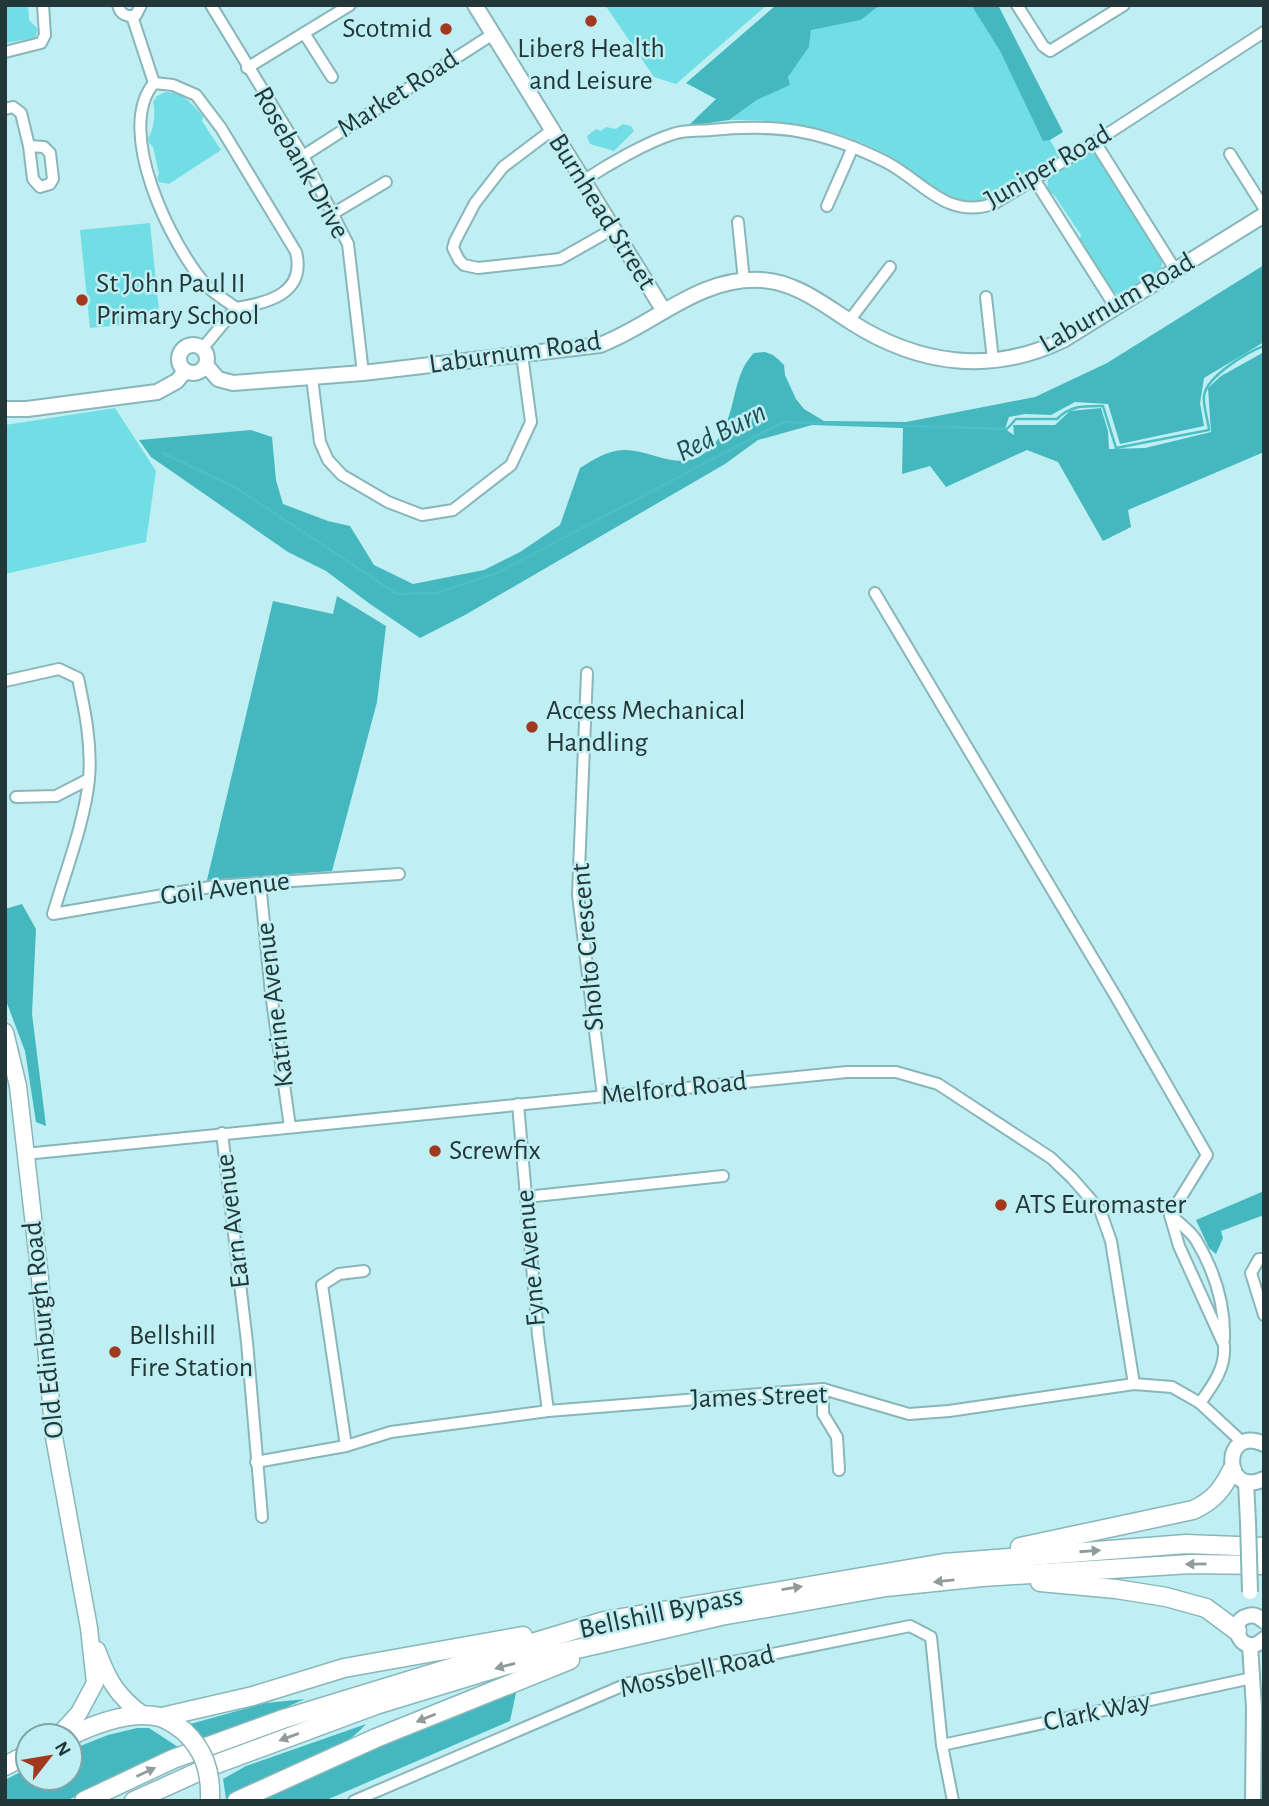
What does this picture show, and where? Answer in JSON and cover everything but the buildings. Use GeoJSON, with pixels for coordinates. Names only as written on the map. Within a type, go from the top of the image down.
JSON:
{"type":"FeatureCollection","features":[{"type":"Feature","properties":{"kind":"main road","name":"Old Edinburgh Road"},"geometry":{"type":"LineString","coordinates":[[5,1032],[18,1086],[40,1279],[54,1437],[89,1628],[94,1683],[79,1713],[71,1722]]}},
{"type":"Feature","properties":{"kind":"main road"},"geometry":{"type":"LineString","coordinates":[[944,1563],[1193,1510],[1208,1503],[1239,1476]]}},
{"type":"Feature","properties":{"kind":"main road","name":"Bellshill Bypass"},"geometry":{"type":"LineString","coordinates":[[84,1801],[173,1759],[283,1719],[604,1621],[944,1563],[1186,1544],[1264,1547]]}},
{"type":"Feature","properties":{"kind":"main road","name":"Bellshill Bypass"},"geometry":{"type":"LineString","coordinates":[[134,1801],[211,1766],[376,1705],[507,1665],[721,1616],[872,1590],[982,1577],[1191,1564],[1264,1564]]}},
{"type":"Feature","properties":{"kind":"main road"},"geometry":{"type":"LineString","coordinates":[[982,1577],[1116,1589],[1166,1597],[1206,1608],[1237,1631]]}},
{"type":"Feature","properties":{"kind":"main road"},"geometry":{"type":"LineString","coordinates":[[84,1729],[124,1718],[162,1717],[253,1696],[344,1668],[604,1621]]}},
{"type":"Feature","properties":{"kind":"main road","name":"Old Edinburgh Road"},"geometry":{"type":"LineString","coordinates":[[89,1628],[104,1670],[123,1700],[143,1716]]}},
{"type":"Feature","properties":{"kind":"main road"},"geometry":{"type":"LineString","coordinates":[[237,1801],[376,1738],[625,1638]]}},
{"type":"Feature","properties":{"kind":"main road"},"geometry":{"type":"LineString","coordinates":[[162,1717],[184,1731],[195,1742],[209,1770],[210,1800]]}},
{"type":"Feature","properties":{"kind":"street"},"geometry":{"type":"LineString","coordinates":[[5,52],[41,43],[46,35],[43,5]]}},
{"type":"Feature","properties":{"kind":"street"},"geometry":{"type":"LineString","coordinates":[[118,5],[121,12],[132,16]]}},
{"type":"Feature","properties":{"kind":"street"},"geometry":{"type":"LineString","coordinates":[[132,16],[138,12],[141,5]]}},
{"type":"Feature","properties":{"kind":"street","name":"Rosebank Drive"},"geometry":{"type":"LineString","coordinates":[[211,5],[303,156],[348,244],[363,373]]}},
{"type":"Feature","properties":{"kind":"street"},"geometry":{"type":"LineString","coordinates":[[247,68],[350,5]]}},
{"type":"Feature","properties":{"kind":"street","name":"Burnhead Street"},"geometry":{"type":"LineString","coordinates":[[475,5],[664,311]]}},
{"type":"Feature","properties":{"kind":"street"},"geometry":{"type":"LineString","coordinates":[[1017,5],[1043,46],[1050,51],[1120,6]]}},
{"type":"Feature","properties":{"kind":"street"},"geometry":{"type":"LineString","coordinates":[[132,16],[154,83]]}},
{"type":"Feature","properties":{"kind":"street","name":"Juniper Road"},"geometry":{"type":"LineString","coordinates":[[583,181],[611,163],[674,133],[777,127],[818,134],[853,147],[889,164],[950,204],[972,209],[995,203],[1095,142],[1264,32]]}},
{"type":"Feature","properties":{"kind":"street"},"geometry":{"type":"LineString","coordinates":[[304,33],[332,77]]}},
{"type":"Feature","properties":{"kind":"street","name":"Market Road"},"geometry":{"type":"LineString","coordinates":[[303,156],[493,34]]}},
{"type":"Feature","properties":{"kind":"street"},"geometry":{"type":"LineString","coordinates":[[154,83],[144,94],[140,130],[148,179],[168,228],[207,286],[236,308]]}},
{"type":"Feature","properties":{"kind":"street"},"geometry":{"type":"LineString","coordinates":[[154,83],[173,85],[196,95],[221,128],[296,253],[299,265],[298,278],[281,295],[254,305],[236,308],[202,349]]}},
{"type":"Feature","properties":{"kind":"street"},"geometry":{"type":"LineString","coordinates":[[5,108],[13,107],[21,113],[29,146]]}},
{"type":"Feature","properties":{"kind":"street"},"geometry":{"type":"LineString","coordinates":[[552,130],[503,167],[475,203],[453,248],[459,260],[464,265],[478,268],[560,259],[613,229]]}},
{"type":"Feature","properties":{"kind":"street"},"geometry":{"type":"LineString","coordinates":[[1095,142],[1176,271]]}},
{"type":"Feature","properties":{"kind":"street"},"geometry":{"type":"LineString","coordinates":[[827,206],[853,147]]}},
{"type":"Feature","properties":{"kind":"street"},"geometry":{"type":"LineString","coordinates":[[1230,154],[1264,208]]}},
{"type":"Feature","properties":{"kind":"street"},"geometry":{"type":"LineString","coordinates":[[1034,179],[1116,308]]}},
{"type":"Feature","properties":{"kind":"street"},"geometry":{"type":"LineString","coordinates":[[334,213],[386,182]]}},
{"type":"Feature","properties":{"kind":"street","name":"Laburnum Road"},"geometry":{"type":"LineString","coordinates":[[206,365],[218,379],[233,383],[363,373],[600,345],[625,335],[701,291],[721,284],[762,280],[788,286],[815,298],[878,340],[931,358],[953,361],[993,360],[1048,347],[1116,308],[1264,215]]}},
{"type":"Feature","properties":{"kind":"street"},"geometry":{"type":"LineString","coordinates":[[738,222],[744,281]]}},
{"type":"Feature","properties":{"kind":"street"},"geometry":{"type":"LineString","coordinates":[[849,321],[890,267]]}},
{"type":"Feature","properties":{"kind":"street"},"geometry":{"type":"LineString","coordinates":[[986,297],[993,360]]}},
{"type":"Feature","properties":{"kind":"street"},"geometry":{"type":"LineString","coordinates":[[194,345],[202,349],[206,356],[206,365],[197,373],[185,371],[179,361],[182,350],[194,345]]}},
{"type":"Feature","properties":{"kind":"street"},"geometry":{"type":"LineString","coordinates":[[312,378],[320,442],[328,460],[342,475],[388,502],[422,515],[453,510],[511,465],[531,422],[522,355]]}},
{"type":"Feature","properties":{"kind":"street"},"geometry":{"type":"LineString","coordinates":[[5,409],[27,409],[157,393],[177,381],[185,371]]}},
{"type":"Feature","properties":{"kind":"street"},"geometry":{"type":"LineString","coordinates":[[875,593],[1207,1155],[1170,1215],[1179,1246],[1224,1345]]}},
{"type":"Feature","properties":{"kind":"street"},"geometry":{"type":"LineString","coordinates":[[5,681],[59,669],[78,678],[89,730],[89,779],[56,796],[16,797]]}},
{"type":"Feature","properties":{"kind":"street","name":"Sholto Crescent"},"geometry":{"type":"LineString","coordinates":[[587,673],[578,895],[603,1096]]}},
{"type":"Feature","properties":{"kind":"street","name":"Goil Avenue"},"geometry":{"type":"LineString","coordinates":[[89,779],[76,839],[53,914],[216,886],[399,874]]}},
{"type":"Feature","properties":{"kind":"street","name":"Katrine Avenue"},"geometry":{"type":"LineString","coordinates":[[260,883],[271,993],[290,1127]]}},
{"type":"Feature","properties":{"kind":"street","name":"Melford Road"},"geometry":{"type":"LineString","coordinates":[[25,1154],[847,1072],[896,1072],[937,1084],[1051,1158],[1100,1210],[1111,1241],[1134,1384]]}},
{"type":"Feature","properties":{"kind":"street","name":"Fyne Avenue"},"geometry":{"type":"LineString","coordinates":[[518,1104],[538,1335],[548,1411]]}},
{"type":"Feature","properties":{"kind":"street","name":"Earn Avenue"},"geometry":{"type":"LineString","coordinates":[[222,1133],[247,1342],[262,1517]]}},
{"type":"Feature","properties":{"kind":"street"},"geometry":{"type":"LineString","coordinates":[[526,1197],[723,1176]]}},
{"type":"Feature","properties":{"kind":"street"},"geometry":{"type":"LineString","coordinates":[[1170,1215],[1195,1238],[1214,1278],[1224,1314],[1225,1355],[1219,1376],[1200,1403]]}},
{"type":"Feature","properties":{"kind":"street"},"geometry":{"type":"LineString","coordinates":[[1264,1259],[1259,1259],[1251,1273],[1264,1315]]}},
{"type":"Feature","properties":{"kind":"street"},"geometry":{"type":"LineString","coordinates":[[346,1446],[322,1285],[339,1274],[364,1271]]}},
{"type":"Feature","properties":{"kind":"street","name":"James Street"},"geometry":{"type":"LineString","coordinates":[[256,1462],[346,1446],[391,1432],[548,1411],[823,1389],[909,1414],[949,1411],[1134,1384],[1172,1387],[1200,1403],[1242,1442]]}},
{"type":"Feature","properties":{"kind":"street"},"geometry":{"type":"LineString","coordinates":[[823,1389],[823,1414],[837,1437],[838,1470]]}},
{"type":"Feature","properties":{"kind":"street"},"geometry":{"type":"LineString","coordinates":[[1253,1801],[1252,1678],[1257,1642],[1241,1641],[1237,1631],[1242,1618],[1258,1618],[1250,1592],[1248,1522],[1233,1452],[1242,1442],[1257,1441],[1264,1444]]}},
{"type":"Feature","properties":{"kind":"street"},"geometry":{"type":"LineString","coordinates":[[1239,1476],[1256,1482],[1264,1479]]}},
{"type":"Feature","properties":{"kind":"street","name":"Mossbell Road"},"geometry":{"type":"LineString","coordinates":[[354,1801],[629,1683],[910,1626],[931,1637],[942,1745]]}},
{"type":"Feature","properties":{"kind":"street","name":"Clark Way"},"geometry":{"type":"LineString","coordinates":[[942,1745],[1252,1678]]}},
{"type":"Feature","properties":{"kind":"street"},"geometry":{"type":"LineString","coordinates":[[942,1745],[953,1801]]}},
{"type":"Feature","properties":{"kind":"shaded area"},"geometry":{"type":"Polygon","coordinates":[[[5,5],[28,5],[29,20],[38,29],[35,38],[5,43],[5,5]]]}},
{"type":"Feature","properties":{"kind":"shaded area"},"geometry":{"type":"Polygon","coordinates":[[[605,5],[767,5],[676,84],[654,77],[605,5]]]}},
{"type":"Feature","properties":{"kind":"shaded area"},"geometry":{"type":"Polygon","coordinates":[[[776,5],[880,5],[861,20],[811,30],[809,47],[788,77],[790,85],[757,100],[729,120],[688,126],[716,99],[686,83],[776,5]]]}},
{"type":"Feature","properties":{"kind":"shaded area"},"geometry":{"type":"Polygon","coordinates":[[[880,5],[971,5],[1000,51],[1043,140],[1050,140],[1059,155],[995,195],[974,201],[962,200],[926,182],[880,151],[844,136],[787,123],[729,120],[757,100],[789,85],[788,77],[809,47],[811,29],[861,20],[880,5]]]}},
{"type":"Feature","properties":{"kind":"shaded area"},"geometry":{"type":"Polygon","coordinates":[[[971,5],[998,5],[1063,132],[1043,141],[1000,51],[971,5]]]}},
{"type":"Feature","properties":{"kind":"shaded area"},"geometry":{"type":"Polygon","coordinates":[[[166,92],[182,96],[195,107],[203,116],[202,121],[221,150],[169,184],[159,182],[157,178],[159,174],[153,147],[148,138],[154,120],[153,102],[157,96],[166,92]]]}},
{"type":"Feature","properties":{"kind":"shaded area"},"geometry":{"type":"Polygon","coordinates":[[[623,124],[631,126],[634,131],[614,151],[590,144],[587,136],[596,129],[616,129],[623,124]]]}},
{"type":"Feature","properties":{"kind":"shaded area"},"geometry":{"type":"Polygon","coordinates":[[[1089,152],[1101,159],[1163,260],[1161,269],[1119,296],[1107,287],[1079,242],[1081,235],[1054,195],[1047,191],[1048,178],[1089,152]]]}},
{"type":"Feature","properties":{"kind":"shaded area"},"geometry":{"type":"Polygon","coordinates":[[[150,223],[160,321],[90,328],[80,230],[150,223]]]}},
{"type":"Feature","properties":{"kind":"shaded area"},"geometry":{"type":"Polygon","coordinates":[[[1264,265],[1264,342],[1204,378],[1200,403],[1204,426],[1120,444],[1108,404],[1075,402],[1051,415],[1025,414],[1009,417],[1005,429],[1014,435],[1013,425],[1055,425],[1070,411],[1101,408],[1108,431],[1109,449],[1145,448],[1211,432],[1208,388],[1221,376],[1264,352],[1264,452],[1128,510],[1131,527],[1103,541],[1058,462],[1027,450],[946,487],[930,466],[902,474],[903,428],[812,425],[758,440],[725,464],[465,615],[420,638],[326,571],[288,552],[151,457],[139,440],[251,430],[272,437],[276,480],[283,504],[328,521],[350,526],[374,565],[413,584],[484,570],[520,552],[560,525],[580,468],[601,456],[624,450],[683,461],[702,455],[723,431],[740,376],[754,353],[765,352],[779,360],[784,365],[785,375],[796,399],[804,409],[824,421],[906,422],[1035,397],[1107,363],[1264,265]]]}},
{"type":"Feature","properties":{"kind":"shaded area"},"geometry":{"type":"Polygon","coordinates":[[[115,408],[156,471],[146,542],[5,574],[5,425],[115,408]]]}},
{"type":"Feature","properties":{"kind":"shaded area"},"geometry":{"type":"Polygon","coordinates":[[[337,596],[386,626],[377,702],[332,871],[207,880],[273,601],[333,614],[337,596]]]}},
{"type":"Feature","properties":{"kind":"shaded area"},"geometry":{"type":"Polygon","coordinates":[[[22,904],[36,929],[32,1014],[46,1126],[36,1122],[25,1051],[5,998],[5,909],[22,904]]]}},
{"type":"Feature","properties":{"kind":"shaded area"},"geometry":{"type":"Polygon","coordinates":[[[1264,1191],[1264,1215],[1221,1231],[1223,1238],[1216,1254],[1209,1248],[1196,1220],[1264,1191]]]}},
{"type":"Feature","properties":{"kind":"shaded area"},"geometry":{"type":"Polygon","coordinates":[[[517,1688],[510,1721],[324,1801],[260,1801],[375,1745],[517,1688]]]}},
{"type":"Feature","properties":{"kind":"shaded area"},"geometry":{"type":"Polygon","coordinates":[[[305,1699],[207,1742],[190,1724],[266,1703],[305,1699]]]}},
{"type":"Feature","properties":{"kind":"shaded area"},"geometry":{"type":"Polygon","coordinates":[[[366,1724],[338,1747],[320,1757],[226,1799],[223,1779],[246,1766],[366,1724]]]}},
{"type":"Feature","properties":{"kind":"shaded area"},"geometry":{"type":"Polygon","coordinates":[[[149,1728],[178,1747],[66,1801],[5,1801],[5,1780],[14,1775],[14,1792],[84,1792],[84,1744],[108,1735],[149,1728]]]}},
{"type":"Feature","properties":{"kind":"waterway","name":"Red Burn"},"geometry":{"type":"LineString","coordinates":[[163,453],[238,489],[397,594],[436,593],[497,573],[783,422],[1007,429],[1016,419],[1057,419],[1073,409],[1103,406],[1116,448],[1209,430],[1204,400],[1206,389],[1228,366],[1264,346]]}},
{"type":"Feature","properties":{"kind":"place","name":"Liber8 Health and Leisure"},"geometry":{"type":"Point","coordinates":[591,21]}},
{"type":"Feature","properties":{"kind":"place","name":"Scotmid"},"geometry":{"type":"Point","coordinates":[446,29]}},
{"type":"Feature","properties":{"kind":"place","name":"St John Paul II Primary School"},"geometry":{"type":"Point","coordinates":[82,300]}},
{"type":"Feature","properties":{"kind":"place","name":"Access Mechanical Handling"},"geometry":{"type":"Point","coordinates":[532,727]}},
{"type":"Feature","properties":{"kind":"place","name":"Screwfix"},"geometry":{"type":"Point","coordinates":[435,1151]}},
{"type":"Feature","properties":{"kind":"place","name":"ATS Euromaster"},"geometry":{"type":"Point","coordinates":[1001,1205]}},
{"type":"Feature","properties":{"kind":"place","name":"Bellshill Fire Station"},"geometry":{"type":"Point","coordinates":[115,1352]}}]}
